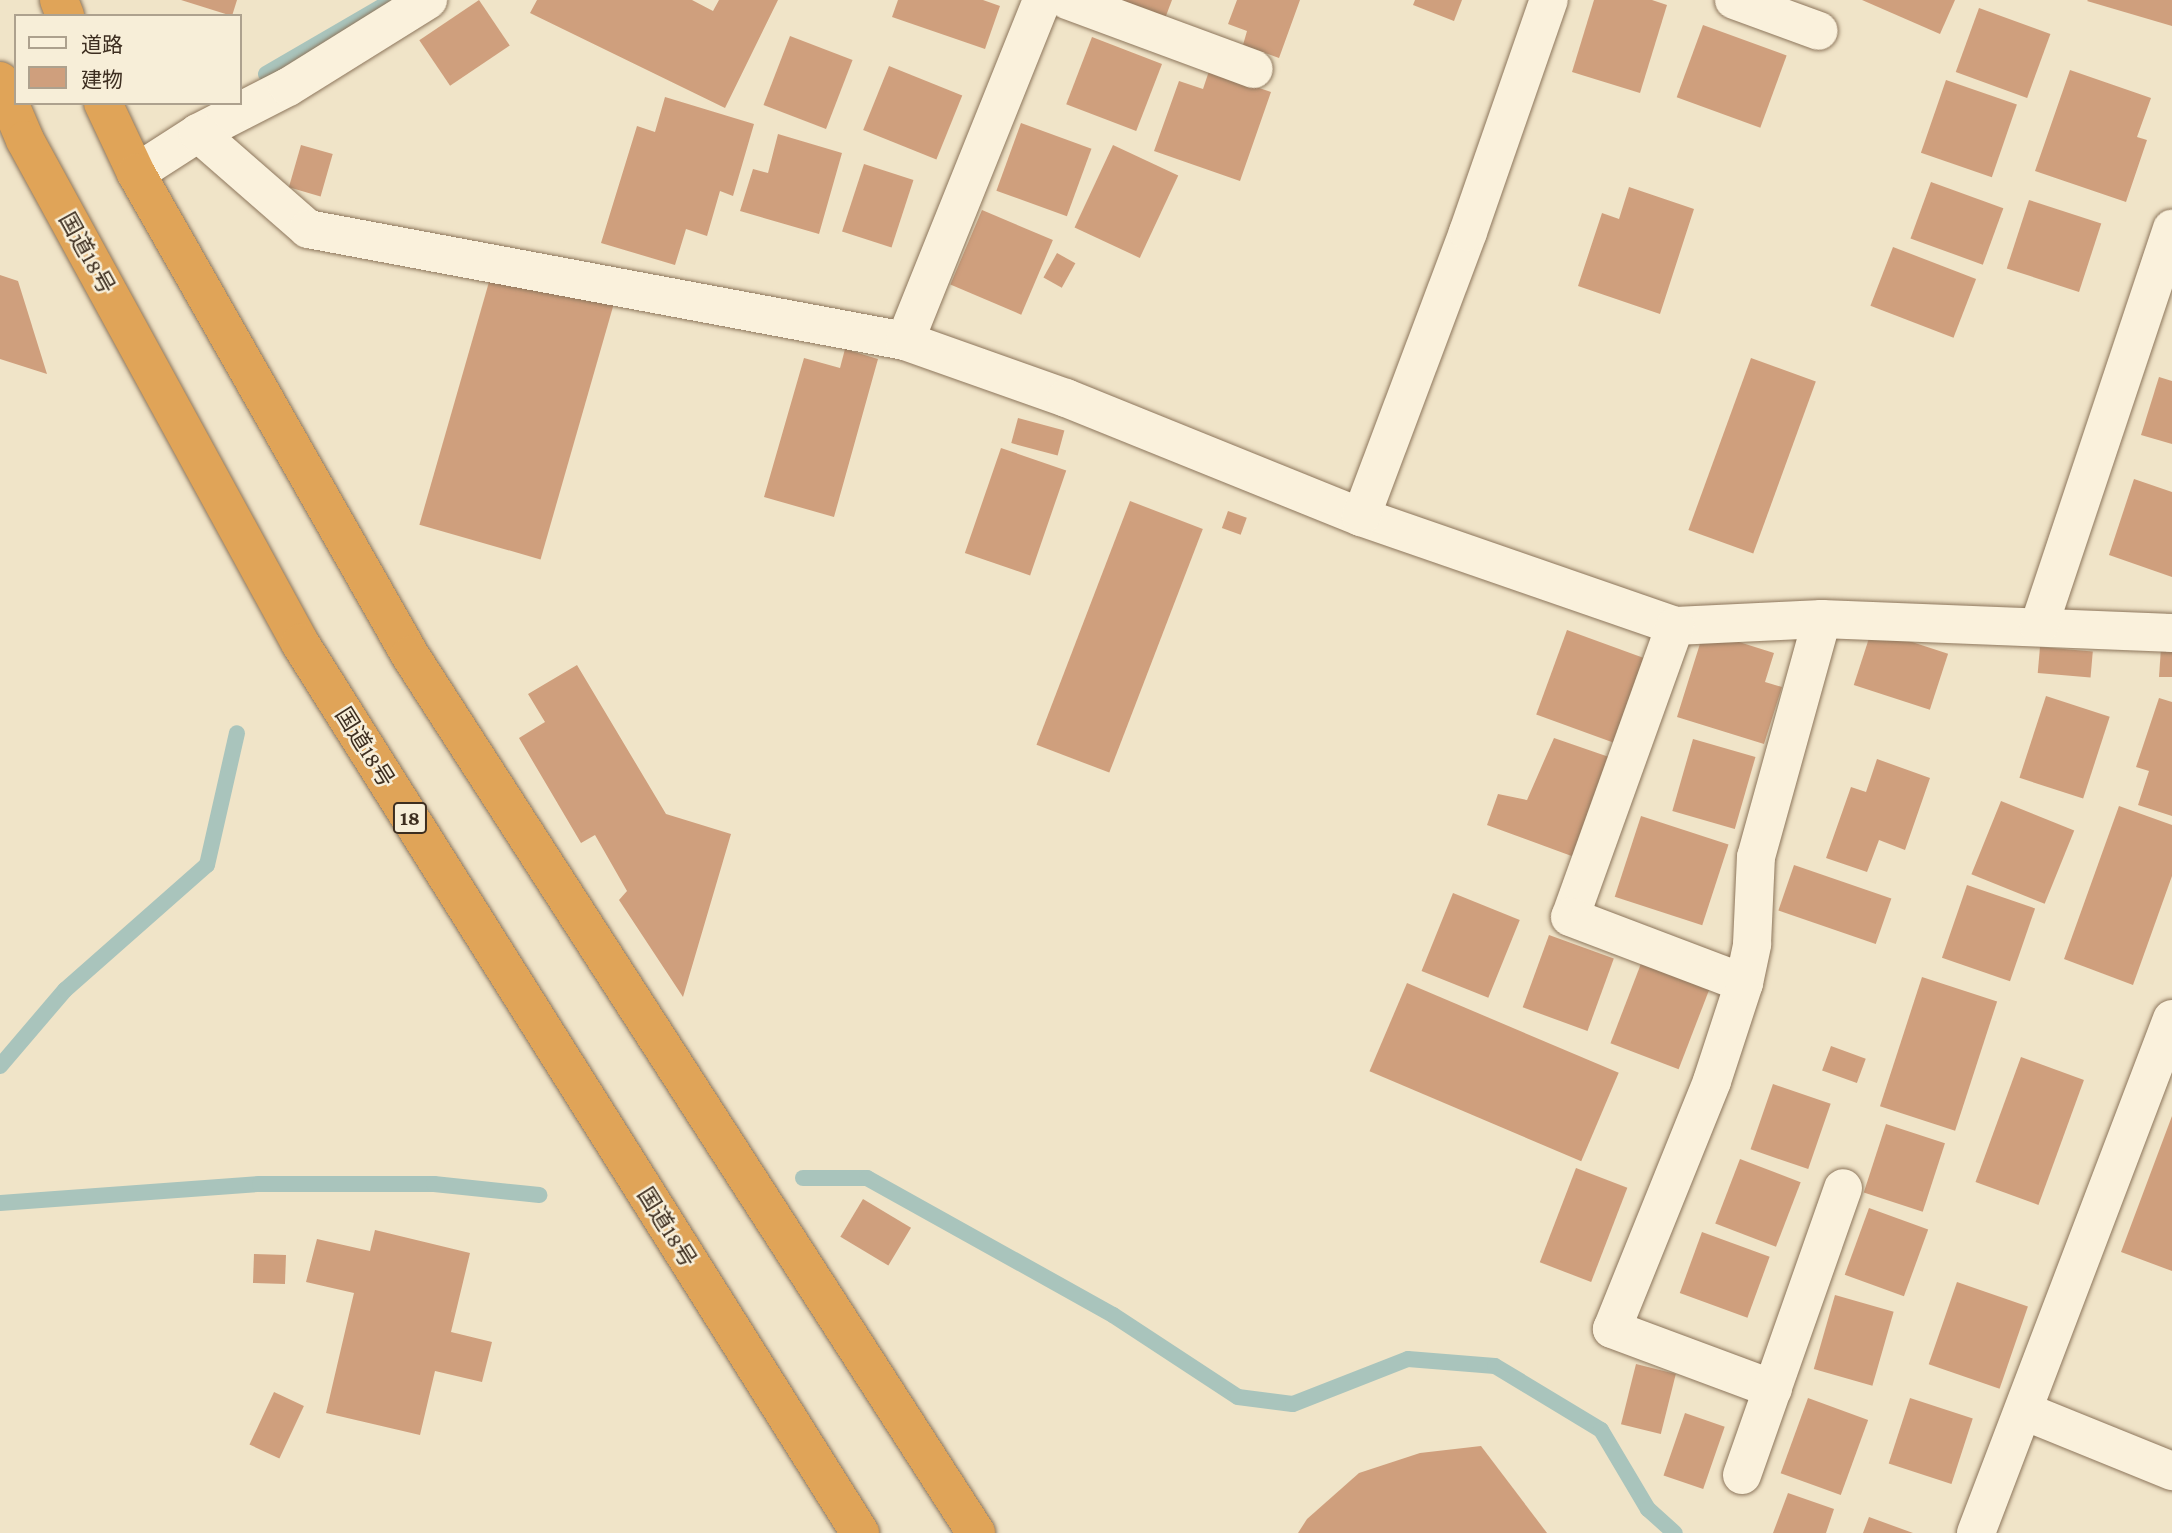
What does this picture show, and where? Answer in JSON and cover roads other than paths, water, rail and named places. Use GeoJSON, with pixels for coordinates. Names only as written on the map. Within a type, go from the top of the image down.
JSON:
{"type":"FeatureCollection","features":[{"type":"Feature","properties":{"kind":"highway","name":"国道18号"},"geometry":{"type":"LineString","coordinates":[[0,81],[13,138],[300,643],[860,1533]]}},
{"type":"Feature","properties":{"kind":"highway"},"geometry":{"type":"LineString","coordinates":[[104,105],[136,173],[410,655],[976,1533]]}},
{"type":"Feature","properties":{"kind":"street"},"geometry":{"type":"LineString","coordinates":[[136,173],[198,132],[288,87],[428,0]]}},
{"type":"Feature","properties":{"kind":"street"},"geometry":{"type":"LineString","coordinates":[[905,341],[1042,0]]}},
{"type":"Feature","properties":{"kind":"street"},"geometry":{"type":"LineString","coordinates":[[1067,0],[1254,69]]}},
{"type":"Feature","properties":{"kind":"street"},"geometry":{"type":"LineString","coordinates":[[1361,517],[1468,232],[1549,0]]}},
{"type":"Feature","properties":{"kind":"street"},"geometry":{"type":"LineString","coordinates":[[1734,0],[1819,31]]}},
{"type":"Feature","properties":{"kind":"street"},"geometry":{"type":"LineString","coordinates":[[198,132],[308,229],[905,341],[1066,398],[1361,517],[1675,626],[1822,619],[2172,633]]}},
{"type":"Feature","properties":{"kind":"street"},"geometry":{"type":"LineString","coordinates":[[2039,626],[2172,229]]}},
{"type":"Feature","properties":{"kind":"street"},"geometry":{"type":"LineString","coordinates":[[1773,1389],[1612,1329],[1712,1081],[1744,983],[1752,944],[1756,857],[1822,619]]}},
{"type":"Feature","properties":{"kind":"street"},"geometry":{"type":"LineString","coordinates":[[1675,626],[1570,916],[1744,983]]}},
{"type":"Feature","properties":{"kind":"street"},"geometry":{"type":"LineString","coordinates":[[1976,1533],[2172,1019]]}},
{"type":"Feature","properties":{"kind":"street"},"geometry":{"type":"LineString","coordinates":[[1742,1475],[1843,1188]]}},
{"type":"Feature","properties":{"kind":"street"},"geometry":{"type":"LineString","coordinates":[[2024,1411],[2172,1471]]}},
{"type":"Feature","properties":{"kind":"waterway"},"geometry":{"type":"LineString","coordinates":[[266,74],[388,3]]}},
{"type":"Feature","properties":{"kind":"waterway"},"geometry":{"type":"LineString","coordinates":[[0,1066],[65,990],[207,865],[237,733]]}},
{"type":"Feature","properties":{"kind":"waterway"},"geometry":{"type":"LineString","coordinates":[[803,1178],[867,1178],[1113,1315],[1238,1397],[1293,1404],[1408,1359],[1495,1366],[1601,1430],[1648,1509],[1675,1533]]}},
{"type":"Feature","properties":{"kind":"waterway"},"geometry":{"type":"LineString","coordinates":[[0,1203],[260,1184],[434,1184],[539,1195]]}}]}
